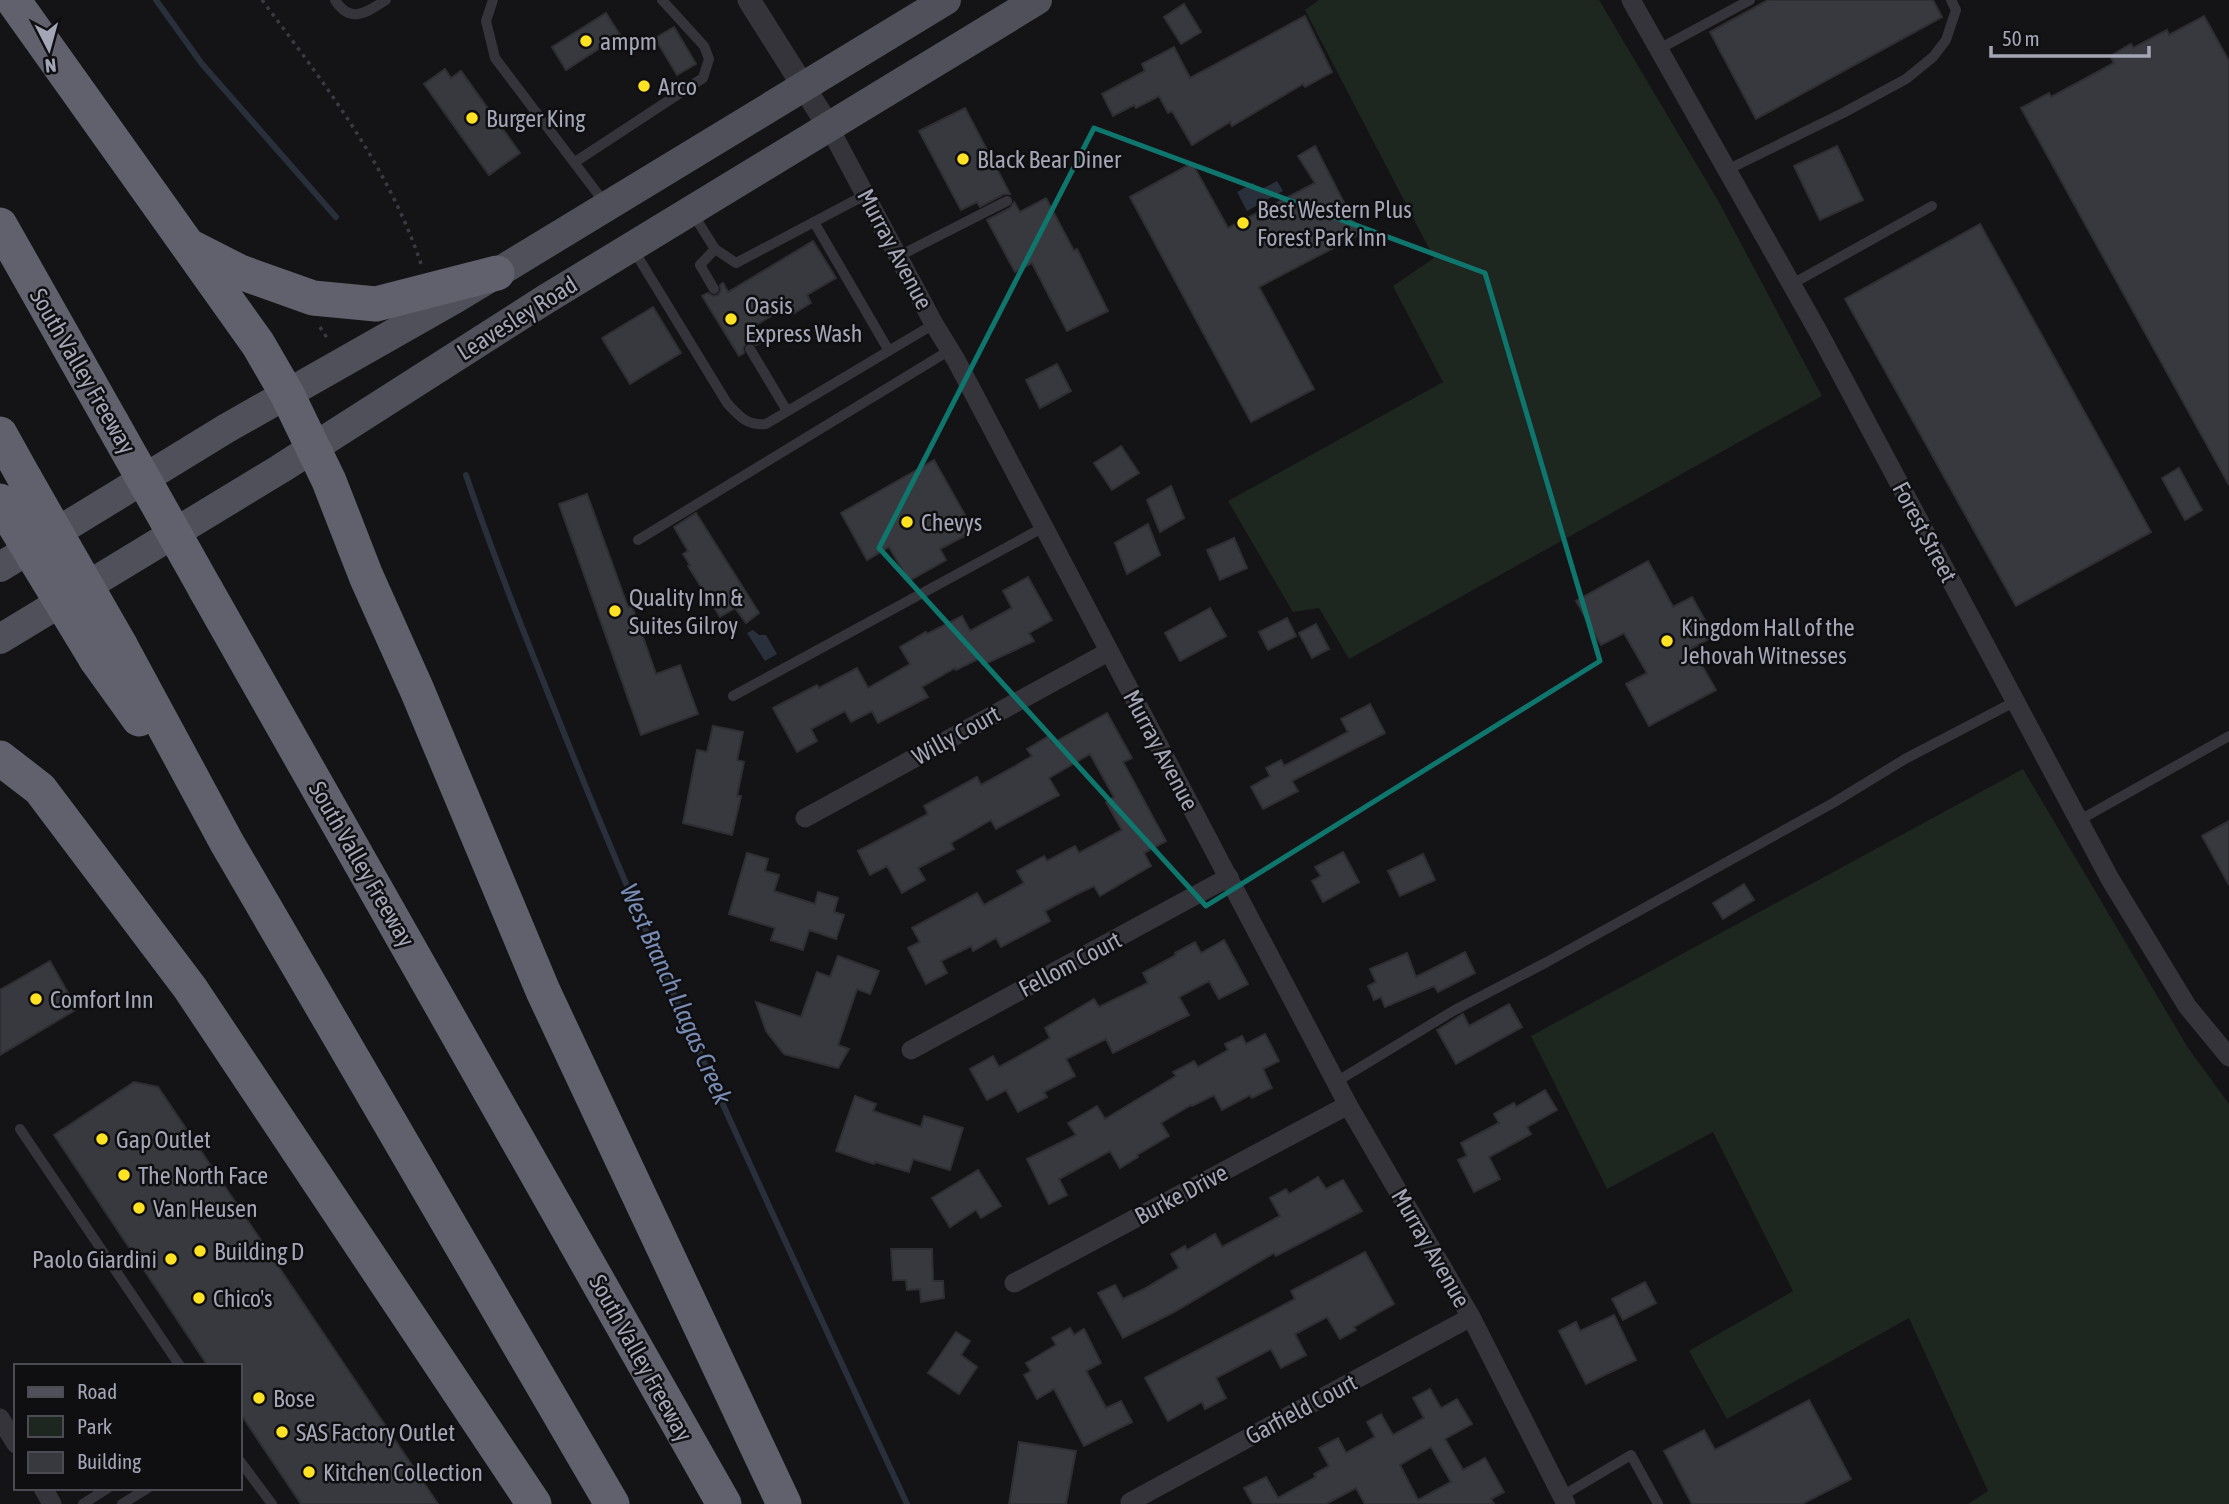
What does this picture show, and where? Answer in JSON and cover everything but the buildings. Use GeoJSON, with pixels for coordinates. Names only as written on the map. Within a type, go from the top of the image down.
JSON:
{"type":"FeatureCollection","features":[{"type":"Feature","properties":{"kind":"highway"},"geometry":{"type":"LineString","coordinates":[[13,0],[258,344],[287,394],[329,481],[366,576],[543,991],[784,1504]]}},
{"type":"Feature","properties":{"kind":"highway","name":"South Valley Freeway"},"geometry":{"type":"LineString","coordinates":[[0,225],[724,1504]]}},
{"type":"Feature","properties":{"kind":"highway"},"geometry":{"type":"LineString","coordinates":[[187,245],[240,272],[313,298],[376,304],[497,273]]}},
{"type":"Feature","properties":{"kind":"highway"},"geometry":{"type":"LineString","coordinates":[[0,435],[13,490],[108,652],[227,844],[612,1504]]}},
{"type":"Feature","properties":{"kind":"highway"},"geometry":{"type":"LineString","coordinates":[[0,758],[40,789],[190,988],[534,1504]]}},
{"type":"Feature","properties":{"kind":"main road","name":"Leavesley Road"},"geometry":{"type":"LineString","coordinates":[[0,566],[287,394],[335,351],[497,273],[946,0]]}},
{"type":"Feature","properties":{"kind":"main road","name":"Leavesley Road"},"geometry":{"type":"LineString","coordinates":[[0,639],[314,448],[631,247],[1037,0]]}},
{"type":"Feature","properties":{"kind":"street","name":"Murray Avenue"},"geometry":{"type":"LineString","coordinates":[[749,0],[829,127],[867,194],[1348,1105],[1471,1317],[1564,1500]]}},
{"type":"Feature","properties":{"kind":"street","name":"Forest Street"},"geometry":{"type":"LineString","coordinates":[[1631,0],[1792,285],[2077,821],[2187,1006],[2229,1058]]}},
{"type":"Feature","properties":{"kind":"street","name":"Willy Court"},"geometry":{"type":"LineString","coordinates":[[805,818],[1108,652]]}},
{"type":"Feature","properties":{"kind":"street","name":"Fellom Court"},"geometry":{"type":"LineString","coordinates":[[911,1050],[1229,877]]}},
{"type":"Feature","properties":{"kind":"street","name":"Burke Drive"},"geometry":{"type":"LineString","coordinates":[[1014,1283],[1348,1105]]}},
{"type":"Feature","properties":{"kind":"street","name":"Garfield Court"},"geometry":{"type":"LineString","coordinates":[[1130,1502],[1471,1317]]}},
{"type":"Feature","properties":{"kind":"street"},"geometry":{"type":"LineString","coordinates":[[0,1418],[14,1441]]}},
{"type":"Feature","properties":{"kind":"lane"},"geometry":{"type":"LineString","coordinates":[[335,0],[343,12],[351,15],[371,10],[386,0]]}},
{"type":"Feature","properties":{"kind":"lane"},"geometry":{"type":"LineString","coordinates":[[493,0],[486,21],[495,58],[607,206]]}},
{"type":"Feature","properties":{"kind":"lane"},"geometry":{"type":"LineString","coordinates":[[575,162],[703,78],[709,59],[704,46],[662,0]]}},
{"type":"Feature","properties":{"kind":"lane"},"geometry":{"type":"LineString","coordinates":[[1659,49],[1750,0]]}},
{"type":"Feature","properties":{"kind":"lane"},"geometry":{"type":"LineString","coordinates":[[1727,170],[1906,79],[1933,57],[1946,40],[1956,10],[1951,0]]}},
{"type":"Feature","properties":{"kind":"lane"},"geometry":{"type":"LineString","coordinates":[[691,211],[715,249],[736,263],[867,194]]}},
{"type":"Feature","properties":{"kind":"lane"},"geometry":{"type":"LineString","coordinates":[[899,256],[1007,201]]}},
{"type":"Feature","properties":{"kind":"lane"},"geometry":{"type":"LineString","coordinates":[[1792,285],[1932,206]]}},
{"type":"Feature","properties":{"kind":"lane"},"geometry":{"type":"LineString","coordinates":[[814,222],[889,351]]}},
{"type":"Feature","properties":{"kind":"lane"},"geometry":{"type":"LineString","coordinates":[[631,247],[727,403],[741,418],[755,425],[766,424],[934,324]]}},
{"type":"Feature","properties":{"kind":"lane"},"geometry":{"type":"LineString","coordinates":[[714,289],[700,265],[715,249]]}},
{"type":"Feature","properties":{"kind":"lane"},"geometry":{"type":"LineString","coordinates":[[750,349],[787,411]]}},
{"type":"Feature","properties":{"kind":"lane"},"geometry":{"type":"LineString","coordinates":[[638,540],[950,350]]}},
{"type":"Feature","properties":{"kind":"lane"},"geometry":{"type":"LineString","coordinates":[[733,696],[1044,527]]}},
{"type":"Feature","properties":{"kind":"lane"},"geometry":{"type":"LineString","coordinates":[[1336,1082],[1452,1011],[1547,962],[1833,803],[1905,759],[2014,702]]}},
{"type":"Feature","properties":{"kind":"lane"},"geometry":{"type":"LineString","coordinates":[[2077,821],[2229,736]]}},
{"type":"Feature","properties":{"kind":"lane"},"geometry":{"type":"LineString","coordinates":[[20,1129],[179,1364]]}},
{"type":"Feature","properties":{"kind":"lane"},"geometry":{"type":"LineString","coordinates":[[1564,1500],[1630,1455],[1658,1504]]}},
{"type":"Feature","properties":{"kind":"lane"},"geometry":{"type":"LineString","coordinates":[[242,1464],[272,1504]]}},
{"type":"Feature","properties":{"kind":"lane"},"geometry":{"type":"LineString","coordinates":[[83,1504],[105,1490]]}},
{"type":"Feature","properties":{"kind":"lane"},"geometry":{"type":"LineString","coordinates":[[122,1504],[145,1490]]}},
{"type":"Feature","properties":{"kind":"path"},"geometry":{"type":"LineString","coordinates":[[262,0],[351,124],[413,240],[430,290]]}},
{"type":"Feature","properties":{"kind":"highlighted area"},"geometry":{"type":"Polygon","coordinates":[[[1094,128],[1485,273],[1600,661],[1206,906],[879,548],[1094,128]]]}},
{"type":"Feature","properties":{"kind":"green space"},"geometry":{"type":"Polygon","coordinates":[[[1319,0],[1599,0],[1720,204],[1822,396],[1349,659],[1319,608],[1293,612],[1228,501],[1443,382],[1393,286],[1434,258],[1305,10],[1319,0]]]}},
{"type":"Feature","properties":{"kind":"green space"},"geometry":{"type":"Polygon","coordinates":[[[2023,769],[2188,1048],[2229,1104],[2229,1504],[1968,1504],[1988,1491],[1909,1318],[1727,1419],[1689,1351],[1793,1291],[1713,1132],[1607,1189],[1531,1036],[2023,769]]]}},
{"type":"Feature","properties":{"kind":"water"},"geometry":{"type":"Polygon","coordinates":[[[1277,181],[1283,191],[1247,211],[1237,192],[1253,183],[1258,191],[1277,181]]]}},
{"type":"Feature","properties":{"kind":"water"},"geometry":{"type":"Polygon","coordinates":[[[753,630],[759,635],[766,635],[777,654],[765,661],[747,633],[753,630]]]}},
{"type":"Feature","properties":{"kind":"waterway","name":"West Branch Llagas Creek"},"geometry":{"type":"LineString","coordinates":[[156,0],[202,64],[336,217]]}},
{"type":"Feature","properties":{"kind":"waterway","name":"West Branch Llagas Creek"},"geometry":{"type":"LineString","coordinates":[[466,475],[529,646],[609,844],[734,1128],[907,1504]]}},
{"type":"Feature","properties":{"kind":"place","name":"ampm"},"geometry":{"type":"Point","coordinates":[586,41]}},
{"type":"Feature","properties":{"kind":"place","name":"Arco"},"geometry":{"type":"Point","coordinates":[644,86]}},
{"type":"Feature","properties":{"kind":"place","name":"Burger King"},"geometry":{"type":"Point","coordinates":[472,118]}},
{"type":"Feature","properties":{"kind":"place","name":"Black Bear Diner"},"geometry":{"type":"Point","coordinates":[963,159]}},
{"type":"Feature","properties":{"kind":"place","name":"Best Western Plus Forest Park Inn"},"geometry":{"type":"Point","coordinates":[1243,223]}},
{"type":"Feature","properties":{"kind":"place","name":"Oasis Express Wash"},"geometry":{"type":"Point","coordinates":[731,319]}},
{"type":"Feature","properties":{"kind":"place","name":"Chevys"},"geometry":{"type":"Point","coordinates":[907,522]}},
{"type":"Feature","properties":{"kind":"place","name":"Quality Inn & Suites Gilroy"},"geometry":{"type":"Point","coordinates":[615,611]}},
{"type":"Feature","properties":{"kind":"place","name":"Kingdom Hall of the Jehovah Witnesses"},"geometry":{"type":"Point","coordinates":[1667,641]}},
{"type":"Feature","properties":{"kind":"place","name":"Comfort Inn"},"geometry":{"type":"Point","coordinates":[36,999]}},
{"type":"Feature","properties":{"kind":"place","name":"Gap Outlet"},"geometry":{"type":"Point","coordinates":[102,1139]}},
{"type":"Feature","properties":{"kind":"place","name":"The North Face"},"geometry":{"type":"Point","coordinates":[124,1175]}},
{"type":"Feature","properties":{"kind":"place","name":"Van Heusen"},"geometry":{"type":"Point","coordinates":[139,1208]}},
{"type":"Feature","properties":{"kind":"place","name":"Building D"},"geometry":{"type":"Point","coordinates":[200,1251]}},
{"type":"Feature","properties":{"kind":"place","name":"Paolo Giardini"},"geometry":{"type":"Point","coordinates":[171,1259]}},
{"type":"Feature","properties":{"kind":"place","name":"Chico's"},"geometry":{"type":"Point","coordinates":[199,1298]}},
{"type":"Feature","properties":{"kind":"place","name":"Bose"},"geometry":{"type":"Point","coordinates":[259,1398]}},
{"type":"Feature","properties":{"kind":"place","name":"SAS Factory Outlet"},"geometry":{"type":"Point","coordinates":[282,1432]}},
{"type":"Feature","properties":{"kind":"place","name":"Kitchen Collection"},"geometry":{"type":"Point","coordinates":[309,1472]}}]}
